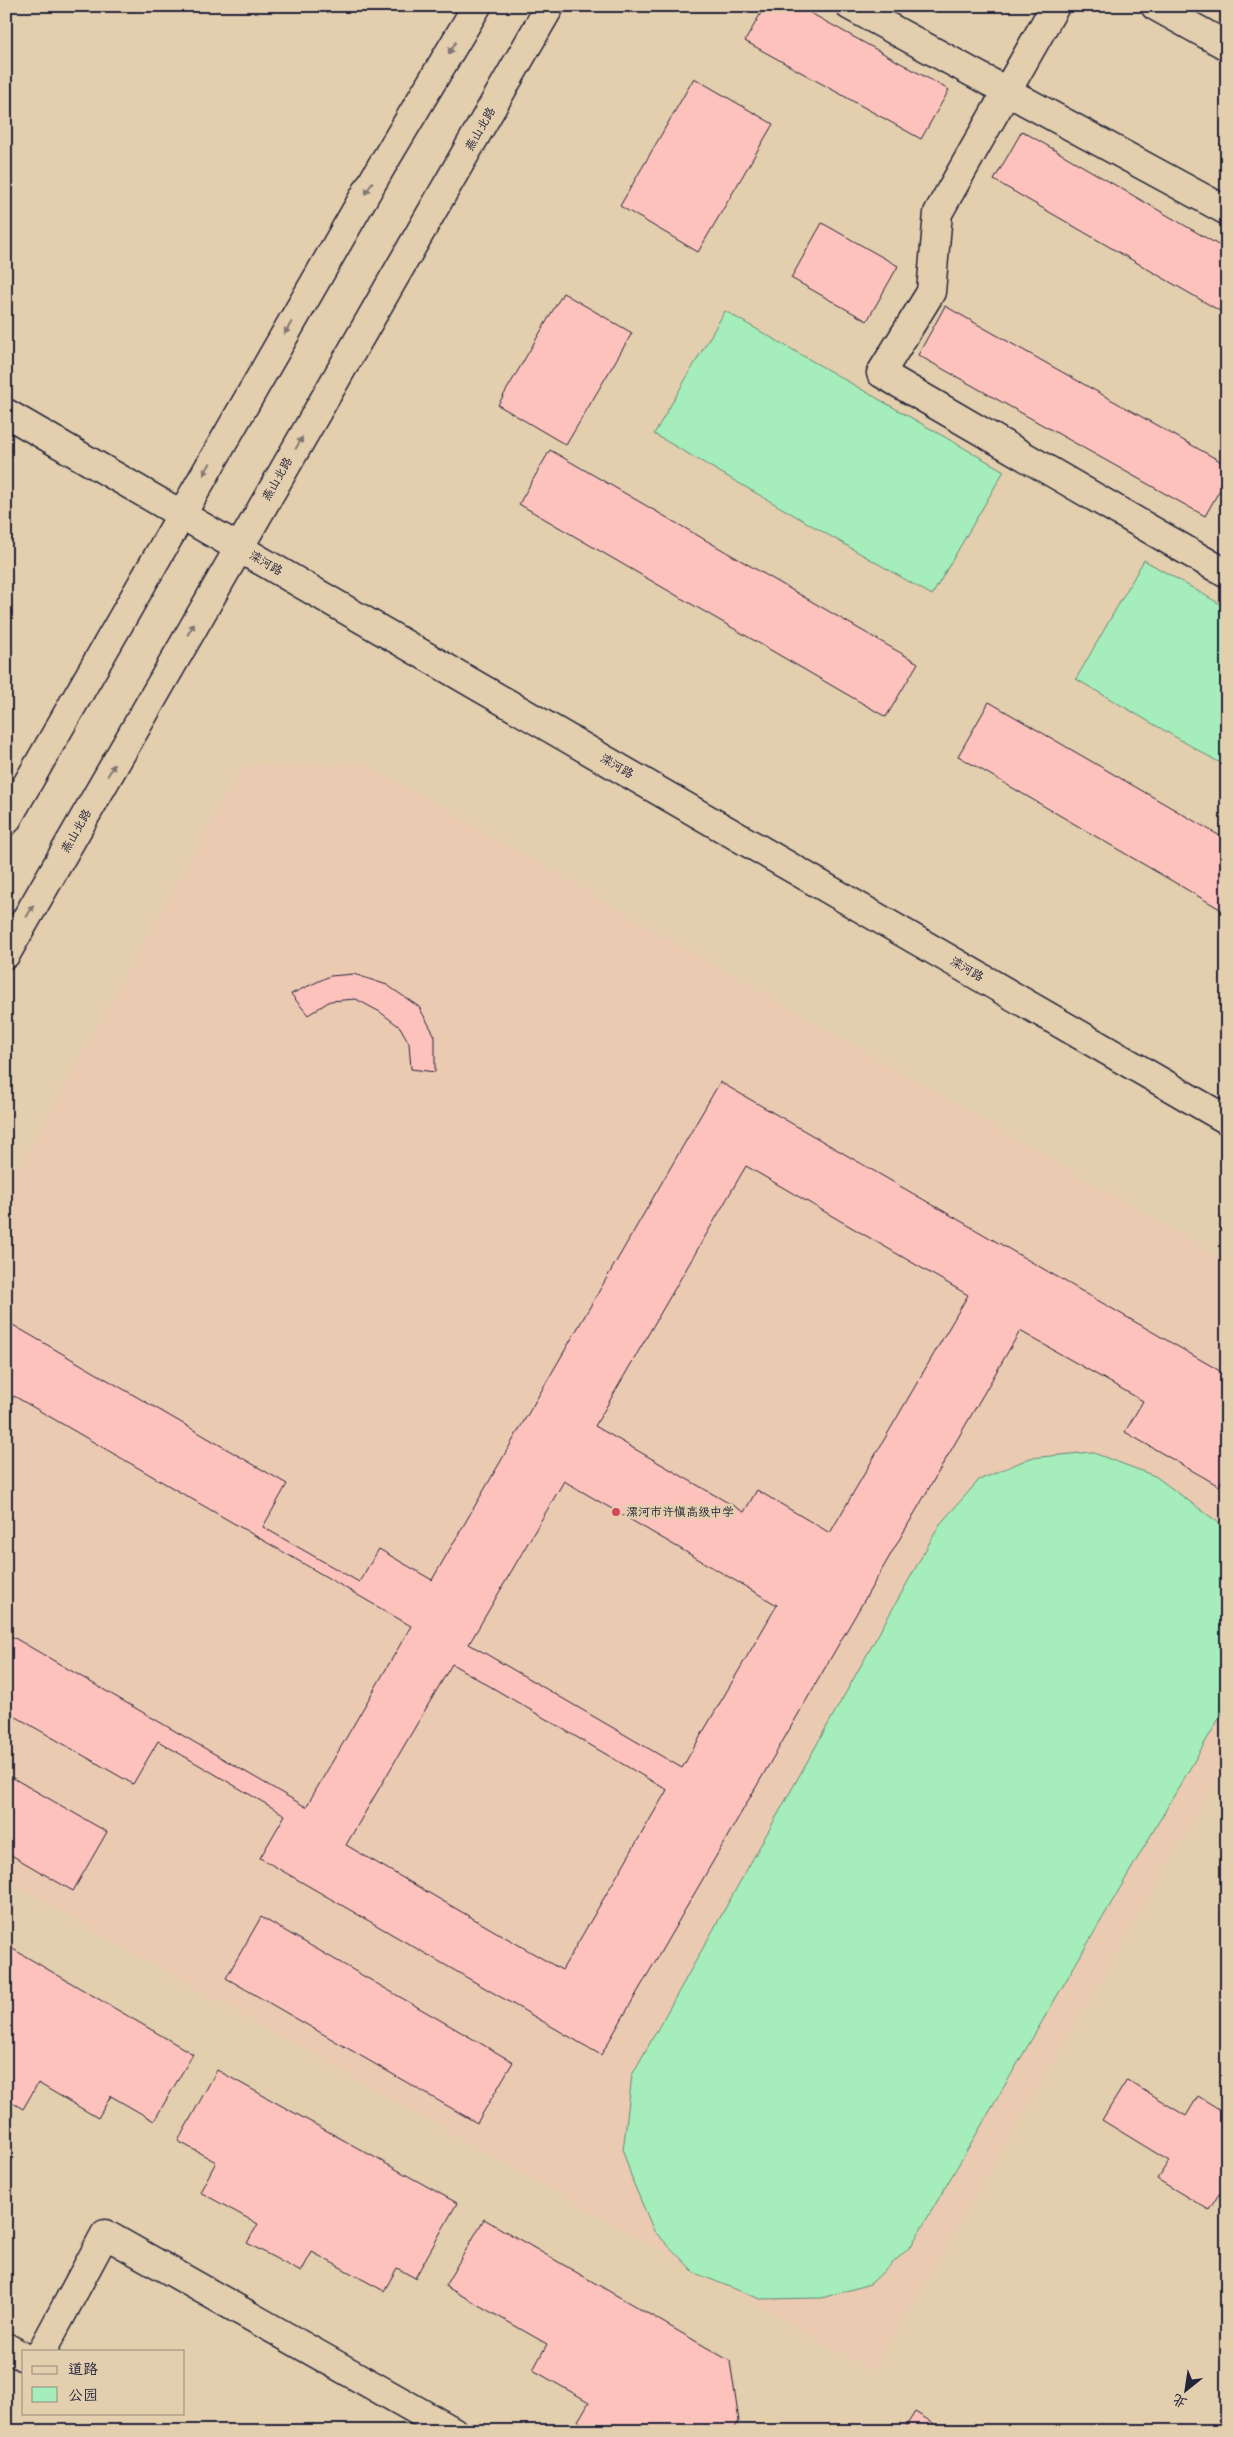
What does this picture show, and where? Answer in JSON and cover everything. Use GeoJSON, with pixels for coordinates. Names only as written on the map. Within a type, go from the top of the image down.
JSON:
{"type":"FeatureCollection","features":[{"type":"Feature","properties":{"kind":"street"},"geometry":{"type":"LineString","coordinates":[[6,821],[381,167],[477,6]]}},
{"type":"Feature","properties":{"kind":"street","name":"燕山北路"},"geometry":{"type":"LineString","coordinates":[[6,954],[238,546],[550,6]]}},
{"type":"Feature","properties":{"kind":"street"},"geometry":{"type":"LineString","coordinates":[[850,6],[1005,92],[1227,211]]}},
{"type":"Feature","properties":{"kind":"street"},"geometry":{"type":"LineString","coordinates":[[1055,6],[938,213],[931,292],[881,373],[1227,574]]}},
{"type":"Feature","properties":{"kind":"street"},"geometry":{"type":"LineString","coordinates":[[1155,6],[1227,46]]}},
{"type":"Feature","properties":{"kind":"street","name":"滦河路"},"geometry":{"type":"LineString","coordinates":[[6,413],[1227,1120]]}},
{"type":"Feature","properties":{"kind":"street"},"geometry":{"type":"LineString","coordinates":[[43,2350],[105,2234],[453,2431]]}},
{"type":"Feature","properties":{"kind":"street"},"geometry":{"type":"LineString","coordinates":[[6,2347],[22,2356]]}},
{"type":"Feature","properties":{"kind":"shaded area","name":"漯河市许慎高级中学"},"geometry":{"type":"Polygon","coordinates":[[[366,764],[1227,1261],[1227,1763],[874,2371],[6,1881],[6,1190],[243,765],[366,764]]]}},
{"type":"Feature","properties":{"kind":"green space"},"geometry":{"type":"Polygon","coordinates":[[[725,311],[1004,471],[932,595],[654,434],[725,311]]]}},
{"type":"Feature","properties":{"kind":"green space"},"geometry":{"type":"Polygon","coordinates":[[[1144,560],[1227,608],[1227,767],[1076,679],[1144,560]]]}},
{"type":"Feature","properties":{"kind":"green space"},"geometry":{"type":"Polygon","coordinates":[[[1091,1452],[1155,1476],[1219,1523],[1227,1541],[1227,1705],[911,2246],[870,2284],[822,2298],[760,2299],[695,2273],[654,2231],[633,2182],[623,2151],[632,2075],[940,1524],[979,1480],[1030,1458],[1091,1452]]]}},
{"type":"Feature","properties":{"kind":"building"},"geometry":{"type":"Polygon","coordinates":[[[765,6],[798,6],[949,90],[921,139],[745,41],[765,6]]]}},
{"type":"Feature","properties":{"kind":"building"},"geometry":{"type":"Polygon","coordinates":[[[694,78],[773,124],[698,252],[620,206],[694,78]]]}},
{"type":"Feature","properties":{"kind":"building"},"geometry":{"type":"Polygon","coordinates":[[[1022,131],[1227,250],[1227,315],[994,180],[1022,131]]]}},
{"type":"Feature","properties":{"kind":"building"},"geometry":{"type":"Polygon","coordinates":[[[822,223],[898,266],[867,321],[791,278],[822,223]]]}},
{"type":"Feature","properties":{"kind":"building"},"geometry":{"type":"Polygon","coordinates":[[[563,293],[632,333],[566,445],[498,405],[563,293]]]}},
{"type":"Feature","properties":{"kind":"building"},"geometry":{"type":"Polygon","coordinates":[[[945,306],[1227,465],[1227,477],[1205,516],[918,355],[945,306]]]}},
{"type":"Feature","properties":{"kind":"building"},"geometry":{"type":"Polygon","coordinates":[[[550,450],[918,663],[886,717],[519,504],[550,450]]]}},
{"type":"Feature","properties":{"kind":"building"},"geometry":{"type":"Polygon","coordinates":[[[989,702],[1227,840],[1227,913],[958,756],[989,702]]]}},
{"type":"Feature","properties":{"kind":"building"},"geometry":{"type":"Polygon","coordinates":[[[354,974],[387,985],[419,1007],[435,1036],[435,1072],[411,1069],[409,1043],[400,1027],[380,1012],[356,999],[330,1001],[308,1015],[291,994],[330,976],[354,974]]]}},
{"type":"Feature","properties":{"kind":"building"},"geometry":{"type":"Polygon","coordinates":[[[720,1082],[1227,1375],[1227,1472],[1219,1486],[1125,1432],[1143,1401],[1020,1331],[601,2055],[260,1858],[285,1815],[158,1741],[133,1784],[6,1711],[6,1633],[306,1807],[411,1626],[14,1396],[6,1409],[6,1321],[287,1484],[263,1527],[359,1582],[379,1549],[432,1580],[720,1082]],[[746,1166],[595,1426],[744,1512],[757,1490],[830,1533],[968,1295],[746,1166]],[[564,1481],[469,1644],[682,1768],[777,1605],[564,1481]],[[452,1664],[346,1845],[562,1970],[667,1790],[452,1664]]]}},
{"type":"Feature","properties":{"kind":"building"},"geometry":{"type":"Polygon","coordinates":[[[6,1774],[107,1832],[73,1891],[6,1852],[6,1774]]]}},
{"type":"Feature","properties":{"kind":"building"},"geometry":{"type":"Polygon","coordinates":[[[261,1917],[513,2062],[477,2123],[226,1978],[261,1917]]]}},
{"type":"Feature","properties":{"kind":"building"},"geometry":{"type":"Polygon","coordinates":[[[6,1945],[193,2054],[154,2121],[111,2096],[98,2118],[38,2083],[23,2109],[6,2099],[6,1945]]]}},
{"type":"Feature","properties":{"kind":"building"},"geometry":{"type":"Polygon","coordinates":[[[217,2070],[457,2203],[415,2278],[397,2268],[384,2291],[312,2252],[301,2272],[247,2243],[258,2224],[200,2192],[216,2162],[178,2141],[217,2070]]]}},
{"type":"Feature","properties":{"kind":"building"},"geometry":{"type":"Polygon","coordinates":[[[1127,2080],[1186,2116],[1198,2096],[1227,2114],[1227,2199],[1219,2194],[1209,2210],[1157,2179],[1169,2161],[1102,2120],[1127,2080]]]}},
{"type":"Feature","properties":{"kind":"building"},"geometry":{"type":"Polygon","coordinates":[[[484,2219],[730,2361],[739,2421],[733,2431],[595,2431],[578,2421],[589,2402],[533,2370],[547,2344],[445,2286],[484,2219]]]}},
{"type":"Feature","properties":{"kind":"building"},"geometry":{"type":"Polygon","coordinates":[[[915,2412],[946,2431],[903,2431],[915,2412]]]}},
{"type":"Feature","properties":{"kind":"place","name":"漯河市许慎高级中学"},"geometry":{"type":"Point","coordinates":[616,1512]}}]}
